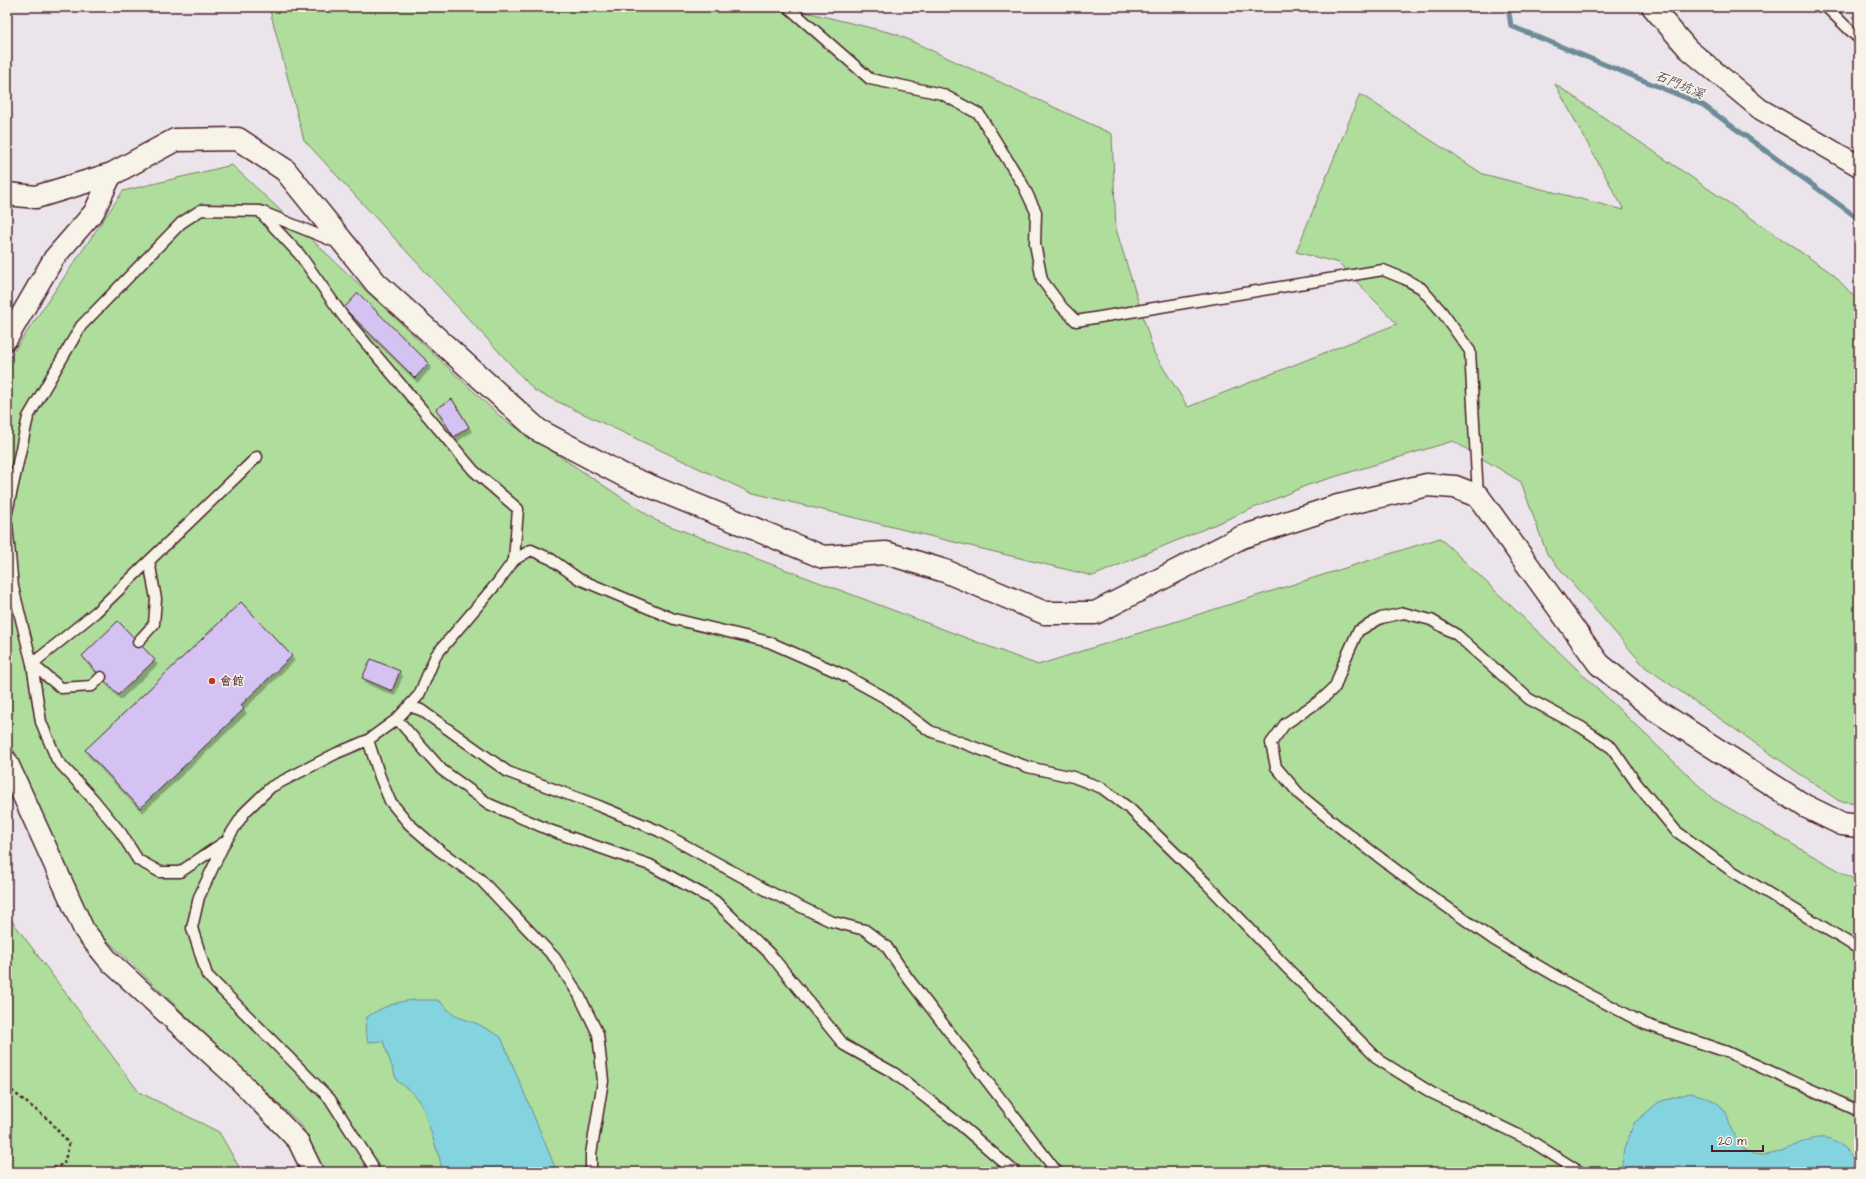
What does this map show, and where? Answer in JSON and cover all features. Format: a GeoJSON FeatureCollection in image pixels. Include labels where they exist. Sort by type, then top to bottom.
{"type":"FeatureCollection","features":[{"type":"Feature","properties":{"kind":"street"},"geometry":{"type":"LineString","coordinates":[[1652,7],[1688,49],[1760,109],[1859,166]]}},
{"type":"Feature","properties":{"kind":"street"},"geometry":{"type":"LineString","coordinates":[[7,194],[36,197],[112,174],[175,140],[238,139],[285,170],[376,283],[538,430],[623,475],[823,557],[886,553],[945,571],[1045,613],[1095,613],[1242,537],[1338,506],[1427,485],[1456,487],[1478,496],[1599,664],[1654,709],[1805,806],[1842,824],[1859,826]]}},
{"type":"Feature","properties":{"kind":"street"},"geometry":{"type":"LineString","coordinates":[[7,340],[54,258],[94,212],[112,174]]}},
{"type":"Feature","properties":{"kind":"street"},"geometry":{"type":"LineString","coordinates":[[7,761],[84,930],[109,961],[237,1078],[298,1141],[313,1172]]}},
{"type":"Feature","properties":{"kind":"lane"},"geometry":{"type":"LineString","coordinates":[[788,7],[870,79],[942,94],[979,114],[1024,185],[1036,212],[1034,244],[1042,280],[1062,307],[1076,321],[1383,270],[1405,279],[1421,288],[1442,312],[1470,351],[1478,496]]}},
{"type":"Feature","properties":{"kind":"lane"},"geometry":{"type":"LineString","coordinates":[[1826,7],[1859,39]]}},
{"type":"Feature","properties":{"kind":"lane"},"geometry":{"type":"LineString","coordinates":[[7,512],[28,417],[81,326],[181,223],[201,210],[260,211],[347,246]]}},
{"type":"Feature","properties":{"kind":"lane"},"geometry":{"type":"LineString","coordinates":[[260,211],[300,255],[343,316],[474,471],[518,509],[514,560]]}},
{"type":"Feature","properties":{"kind":"lane"},"geometry":{"type":"LineString","coordinates":[[32,664],[96,612],[257,457]]}},
{"type":"Feature","properties":{"kind":"lane"},"geometry":{"type":"LineString","coordinates":[[7,524],[13,587],[32,664],[41,722],[57,760],[94,800],[121,834],[138,860],[160,872],[180,872],[226,840]]}},
{"type":"Feature","properties":{"kind":"lane"},"geometry":{"type":"LineString","coordinates":[[374,1172],[371,1163],[330,1099],[207,974],[192,928],[199,897],[226,840],[246,812],[271,787],[338,753],[368,740],[397,719],[419,695],[436,655],[498,582],[514,560],[531,550],[551,559],[578,579],[674,619],[769,642],[844,675],[884,697],[930,731],[1028,767],[1073,777],[1102,788],[1130,809],[1197,874],[1288,969],[1379,1060],[1432,1093],[1531,1141],[1580,1172]]}},
{"type":"Feature","properties":{"kind":"lane"},"geometry":{"type":"LineString","coordinates":[[138,642],[154,624],[156,599],[149,561]]}},
{"type":"Feature","properties":{"kind":"lane"},"geometry":{"type":"LineString","coordinates":[[1859,949],[1729,869],[1676,831],[1637,784],[1612,748],[1581,727],[1529,699],[1457,635],[1431,620],[1404,613],[1382,618],[1358,631],[1335,687],[1321,700],[1285,724],[1271,743],[1276,768],[1300,795],[1338,826],[1424,891],[1494,940],[1570,985],[1645,1024],[1727,1052],[1859,1112]]}},
{"type":"Feature","properties":{"kind":"lane"},"geometry":{"type":"LineString","coordinates":[[32,664],[61,688],[92,686],[101,677]]}},
{"type":"Feature","properties":{"kind":"lane"},"geometry":{"type":"LineString","coordinates":[[409,706],[421,710],[508,772],[599,806],[659,831],[768,891],[830,921],[865,930],[886,946],[911,983],[1057,1172]]}},
{"type":"Feature","properties":{"kind":"lane"},"geometry":{"type":"LineString","coordinates":[[397,719],[442,770],[489,804],[552,831],[650,865],[715,901],[770,954],[844,1045],[894,1073],[958,1122],[1015,1172]]}},
{"type":"Feature","properties":{"kind":"lane"},"geometry":{"type":"LineString","coordinates":[[368,740],[380,777],[390,801],[409,824],[440,851],[480,879],[556,958],[579,995],[598,1034],[603,1081],[591,1154],[591,1172]]}},
{"type":"Feature","properties":{"kind":"path"},"geometry":{"type":"LineString","coordinates":[[7,1087],[50,1121],[69,1144],[64,1164],[40,1172]]}},
{"type":"Feature","properties":{"kind":"green space"},"geometry":{"type":"Polygon","coordinates":[[[269,7],[785,7],[896,34],[1112,134],[1116,229],[1154,353],[1188,407],[1397,324],[1339,263],[1296,252],[1360,94],[1483,174],[1624,210],[1555,84],[1833,274],[1859,302],[1859,803],[1839,801],[1645,667],[1547,554],[1521,482],[1453,441],[1308,485],[1093,576],[749,492],[535,391],[304,140],[269,7]]]}},
{"type":"Feature","properties":{"kind":"green space"},"geometry":{"type":"Polygon","coordinates":[[[232,165],[502,418],[657,521],[1038,665],[1440,538],[1713,799],[1859,882],[1859,1172],[322,1172],[302,1126],[92,926],[7,735],[7,361],[123,191],[232,165]]]}},
{"type":"Feature","properties":{"kind":"green space"},"geometry":{"type":"Polygon","coordinates":[[[7,914],[139,1092],[219,1132],[242,1172],[7,1172],[7,914]]]}},
{"type":"Feature","properties":{"kind":"water"},"geometry":{"type":"Polygon","coordinates":[[[414,1000],[438,1000],[455,1016],[478,1024],[501,1037],[557,1172],[442,1172],[440,1160],[423,1107],[412,1092],[397,1081],[383,1041],[368,1042],[365,1029],[367,1017],[373,1013],[401,1002],[414,1000]]]}},
{"type":"Feature","properties":{"kind":"water"},"geometry":{"type":"Polygon","coordinates":[[[1690,1093],[1700,1095],[1714,1101],[1722,1107],[1726,1113],[1730,1127],[1737,1141],[1749,1152],[1766,1155],[1812,1139],[1823,1138],[1834,1141],[1845,1149],[1854,1159],[1859,1172],[1621,1172],[1624,1149],[1634,1123],[1659,1102],[1690,1093]]]}},
{"type":"Feature","properties":{"kind":"building"},"geometry":{"type":"Polygon","coordinates":[[[358,293],[429,363],[415,378],[344,308],[358,293]]]}},
{"type":"Feature","properties":{"kind":"building"},"geometry":{"type":"Polygon","coordinates":[[[452,399],[469,427],[454,437],[436,409],[452,399]]]}},
{"type":"Feature","properties":{"kind":"building","name":"會館"},"geometry":{"type":"Polygon","coordinates":[[[241,602],[292,656],[241,705],[244,709],[140,808],[85,750],[241,602]]]}},
{"type":"Feature","properties":{"kind":"building"},"geometry":{"type":"Polygon","coordinates":[[[118,621],[155,660],[118,695],[82,656],[118,621]]]}},
{"type":"Feature","properties":{"kind":"building"},"geometry":{"type":"Polygon","coordinates":[[[371,659],[400,671],[392,691],[362,678],[371,659]]]}},
{"type":"Feature","properties":{"kind":"waterway","name":"石門坑溪"},"geometry":{"type":"LineString","coordinates":[[1508,7],[1511,26],[1703,105],[1859,219]]}},
{"type":"Feature","properties":{"kind":"place","name":"會館"},"geometry":{"type":"Point","coordinates":[212,681]}}]}
